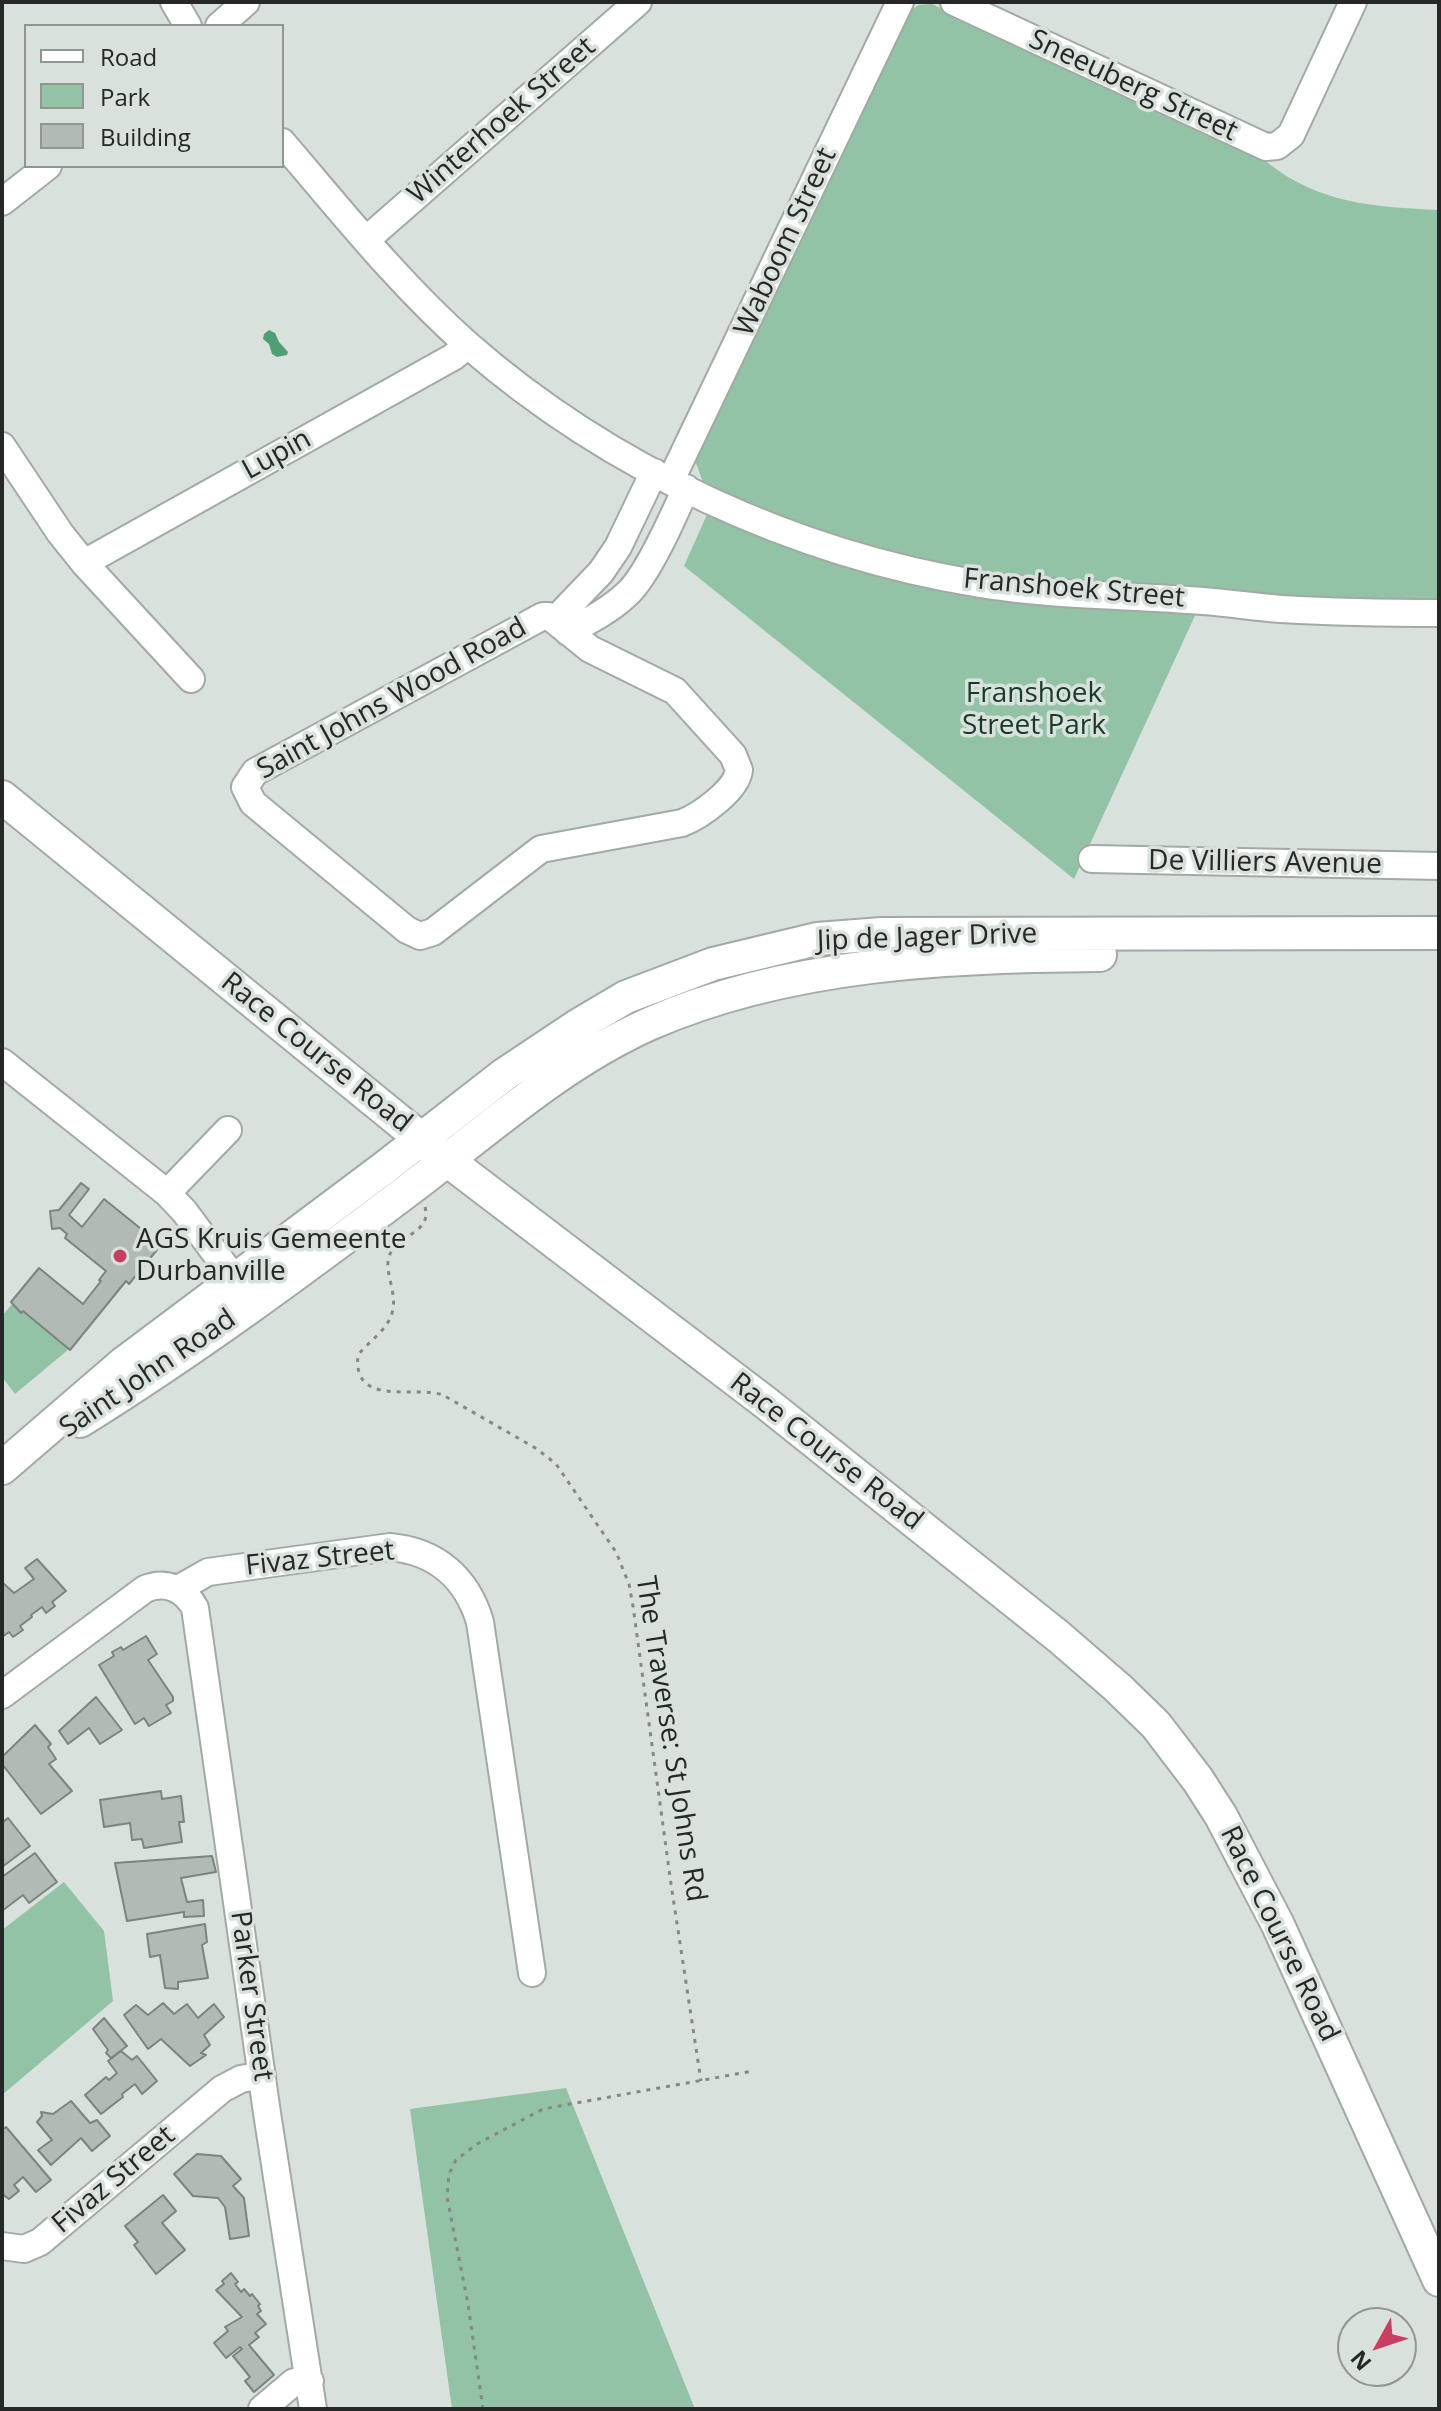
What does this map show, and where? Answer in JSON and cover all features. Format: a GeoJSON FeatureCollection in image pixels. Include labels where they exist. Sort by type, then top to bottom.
{"type":"FeatureCollection","features":[{"type":"Feature","properties":{"kind":"main road","name":"Race Course Road"},"geometry":{"type":"LineString","coordinates":[[2,797],[447,1160],[766,1403],[1059,1637],[1156,1725],[1198,1780],[1252,1872],[1439,2280]]}},
{"type":"Feature","properties":{"kind":"main road","name":"Jip de Jager Drive"},"geometry":{"type":"LineString","coordinates":[[422,1140],[469,1101],[545,1046],[626,997],[713,964],[817,939],[882,934],[1439,933]]}},
{"type":"Feature","properties":{"kind":"main road","name":"Jip de Jager Drive"},"geometry":{"type":"LineString","coordinates":[[447,1160],[534,1093],[608,1045],[650,1024],[711,1002],[789,981],[895,964],[1025,956],[1439,952]]}},
{"type":"Feature","properties":{"kind":"main road","name":"Saint John Road"},"geometry":{"type":"LineString","coordinates":[[2,1469],[124,1363],[422,1140]]}},
{"type":"Feature","properties":{"kind":"main road","name":"Saint John Road"},"geometry":{"type":"LineString","coordinates":[[2,1469],[126,1392],[277,1286],[447,1160]]}},
{"type":"Feature","properties":{"kind":"street"},"geometry":{"type":"LineString","coordinates":[[174,2],[187,24]]}},
{"type":"Feature","properties":{"kind":"street"},"geometry":{"type":"LineString","coordinates":[[221,24],[246,2]]}},
{"type":"Feature","properties":{"kind":"street","name":"Winterhoek Street"},"geometry":{"type":"LineString","coordinates":[[366,240],[638,2]]}},
{"type":"Feature","properties":{"kind":"street","name":"Waboom Street"},"geometry":{"type":"LineString","coordinates":[[670,480],[900,2]]}},
{"type":"Feature","properties":{"kind":"street","name":"Sneeuberg Street"},"geometry":{"type":"LineString","coordinates":[[954,2],[1261,146],[1270,147],[1283,143],[1291,135],[1353,2]]}},
{"type":"Feature","properties":{"kind":"street","name":"Franshoek Street"},"geometry":{"type":"LineString","coordinates":[[284,144],[366,240],[468,345],[568,421],[670,480],[770,526],[885,564],[979,584],[1084,596],[1201,601],[1278,609],[1439,613]]}},
{"type":"Feature","properties":{"kind":"street"},"geometry":{"type":"LineString","coordinates":[[2,202],[45,168]]}},
{"type":"Feature","properties":{"kind":"street","name":"Lupin"},"geometry":{"type":"LineString","coordinates":[[84,563],[440,364],[468,345]]}},
{"type":"Feature","properties":{"kind":"street"},"geometry":{"type":"LineString","coordinates":[[2,446],[60,533],[84,563],[191,679]]}},
{"type":"Feature","properties":{"kind":"street"},"geometry":{"type":"LineString","coordinates":[[562,626],[596,618],[637,583],[664,534],[670,480]]}},
{"type":"Feature","properties":{"kind":"street"},"geometry":{"type":"LineString","coordinates":[[562,626],[670,480]]}},
{"type":"Feature","properties":{"kind":"street","name":"Saint Johns Wood Road"},"geometry":{"type":"LineString","coordinates":[[549,616],[562,626],[590,649],[675,691],[733,755],[738,765],[738,779],[700,815],[682,823],[541,849],[433,932],[420,936],[412,934],[247,795],[245,787],[255,772],[537,618],[549,616]]}},
{"type":"Feature","properties":{"kind":"street","name":"De Villiers Avenue"},"geometry":{"type":"LineString","coordinates":[[1092,859],[1439,866]]}},
{"type":"Feature","properties":{"kind":"street"},"geometry":{"type":"LineString","coordinates":[[2,1062],[167,1193],[236,1281]]}},
{"type":"Feature","properties":{"kind":"street"},"geometry":{"type":"LineString","coordinates":[[167,1193],[228,1130]]}},
{"type":"Feature","properties":{"kind":"street","name":"Fivaz Street"},"geometry":{"type":"LineString","coordinates":[[2,1695],[139,1592],[158,1585],[178,1589],[208,1572],[390,1547],[417,1551],[452,1572],[470,1595],[480,1622],[532,1973]]}},
{"type":"Feature","properties":{"kind":"street","name":"Parker Street"},"geometry":{"type":"LineString","coordinates":[[178,1589],[191,1600],[197,1616],[313,2409]]}},
{"type":"Feature","properties":{"kind":"street","name":"Fivaz Street"},"geometry":{"type":"LineString","coordinates":[[2,2246],[24,2249],[40,2242],[222,2089],[241,2079],[262,2075]]}},
{"type":"Feature","properties":{"kind":"street"},"geometry":{"type":"LineString","coordinates":[[262,2409],[294,2382],[310,2381]]}},
{"type":"Feature","properties":{"kind":"path","name":"The Traverse: St Johns Rd"},"geometry":{"type":"LineString","coordinates":[[422,1204],[427,1216],[424,1225],[393,1248],[388,1258],[394,1288],[393,1309],[385,1326],[358,1355],[359,1370],[368,1385],[380,1391],[443,1395],[547,1456],[563,1473],[620,1559],[633,1606],[701,2081]]}},
{"type":"Feature","properties":{"kind":"path"},"geometry":{"type":"LineString","coordinates":[[483,2409],[468,2304],[449,2213],[447,2186],[453,2165],[468,2150],[538,2111],[753,2071]]}},
{"type":"Feature","properties":{"kind":"green space"},"geometry":{"type":"Polygon","coordinates":[[[932,4],[1268,163],[1308,187],[1370,205],[1439,210],[1439,603],[1301,601],[1237,591],[1046,583],[903,558],[802,527],[704,485],[694,458],[908,12],[919,5],[932,4]]]}},
{"type":"Feature","properties":{"kind":"green space","name":"Franshoek Street Park"},"geometry":{"type":"Polygon","coordinates":[[[709,510],[816,552],[1198,609],[1074,879],[684,566],[709,510]]]}},
{"type":"Feature","properties":{"kind":"green space"},"geometry":{"type":"Polygon","coordinates":[[[13,1303],[21,1313],[23,1311],[69,1349],[15,1394],[2,1377],[2,1316],[13,1303]]]}},
{"type":"Feature","properties":{"kind":"green space"},"geometry":{"type":"Polygon","coordinates":[[[64,1882],[104,1931],[113,2001],[2,2095],[2,1930],[64,1882]]]}},
{"type":"Feature","properties":{"kind":"green space"},"geometry":{"type":"Polygon","coordinates":[[[566,2088],[695,2409],[452,2409],[410,2109],[566,2088]]]}},
{"type":"Feature","properties":{"kind":"shaded area"},"geometry":{"type":"Polygon","coordinates":[[[269,330],[275,333],[287,355],[277,357],[272,354],[269,344],[263,339],[269,330]]]}},
{"type":"Feature","properties":{"kind":"building","name":"AGS Kruis Gemeente Durbanville"},"geometry":{"type":"Polygon","coordinates":[[[81,1183],[89,1189],[69,1215],[82,1227],[104,1199],[161,1245],[129,1284],[126,1281],[70,1350],[11,1302],[39,1268],[83,1304],[101,1281],[106,1271],[65,1238],[67,1234],[60,1228],[52,1229],[50,1211],[59,1210],[81,1183]]]}},
{"type":"Feature","properties":{"kind":"building"},"geometry":{"type":"Polygon","coordinates":[[[37,1559],[66,1591],[52,1602],[55,1606],[46,1613],[42,1607],[31,1615],[20,1626],[23,1630],[13,1637],[9,1632],[2,1637],[2,1586],[4,1584],[14,1593],[34,1579],[25,1568],[37,1559]]]}},
{"type":"Feature","properties":{"kind":"building"},"geometry":{"type":"Polygon","coordinates":[[[146,1636],[157,1654],[148,1660],[173,1697],[173,1701],[166,1705],[171,1713],[149,1726],[144,1718],[135,1724],[99,1665],[114,1656],[112,1652],[121,1647],[123,1650],[146,1636]]]}},
{"type":"Feature","properties":{"kind":"building"},"geometry":{"type":"Polygon","coordinates":[[[96,1697],[122,1730],[100,1744],[89,1728],[68,1744],[59,1731],[96,1697]]]}},
{"type":"Feature","properties":{"kind":"building"},"geometry":{"type":"Polygon","coordinates":[[[35,1725],[51,1744],[48,1747],[56,1759],[49,1764],[72,1791],[41,1814],[2,1764],[2,1757],[35,1725]]]}},
{"type":"Feature","properties":{"kind":"building"},"geometry":{"type":"Polygon","coordinates":[[[161,1791],[162,1799],[181,1796],[184,1822],[179,1822],[182,1842],[144,1848],[142,1839],[132,1840],[130,1823],[104,1827],[100,1800],[161,1791]]]}},
{"type":"Feature","properties":{"kind":"building"},"geometry":{"type":"Polygon","coordinates":[[[8,1818],[30,1846],[2,1867],[2,1823],[8,1818]]]}},
{"type":"Feature","properties":{"kind":"building"},"geometry":{"type":"Polygon","coordinates":[[[35,1853],[57,1882],[29,1903],[23,1895],[2,1911],[2,1877],[35,1853]]]}},
{"type":"Feature","properties":{"kind":"building"},"geometry":{"type":"Polygon","coordinates":[[[212,1856],[216,1872],[181,1878],[187,1902],[203,1900],[204,1916],[184,1917],[184,1912],[127,1921],[115,1863],[212,1856]]]}},
{"type":"Feature","properties":{"kind":"building"},"geometry":{"type":"Polygon","coordinates":[[[205,1924],[207,1942],[202,1945],[208,1978],[178,1982],[178,1989],[165,1988],[160,1955],[150,1957],[147,1934],[205,1924]]]}},
{"type":"Feature","properties":{"kind":"building"},"geometry":{"type":"Polygon","coordinates":[[[163,2003],[174,2014],[187,2004],[198,2018],[214,2004],[224,2017],[204,2035],[210,2045],[201,2053],[206,2055],[190,2066],[161,2039],[148,2049],[124,2015],[136,2005],[148,2015],[163,2003]]]}},
{"type":"Feature","properties":{"kind":"building"},"geometry":{"type":"Polygon","coordinates":[[[104,2018],[127,2046],[111,2058],[93,2029],[104,2018]]]}},
{"type":"Feature","properties":{"kind":"building"},"geometry":{"type":"Polygon","coordinates":[[[121,2051],[132,2060],[137,2056],[157,2081],[142,2094],[135,2084],[101,2114],[85,2095],[106,2077],[109,2080],[117,2073],[108,2061],[121,2051]]]}},
{"type":"Feature","properties":{"kind":"building"},"geometry":{"type":"Polygon","coordinates":[[[71,2101],[90,2123],[97,2120],[110,2136],[92,2151],[81,2138],[51,2165],[38,2150],[52,2140],[37,2122],[42,2116],[41,2112],[53,2114],[71,2101]]]}},
{"type":"Feature","properties":{"kind":"building"},"geometry":{"type":"Polygon","coordinates":[[[6,2127],[51,2180],[36,2192],[23,2177],[14,2185],[19,2191],[9,2199],[2,2194],[2,2130],[6,2127]]]}},
{"type":"Feature","properties":{"kind":"building"},"geometry":{"type":"Polygon","coordinates":[[[197,2154],[221,2156],[241,2179],[233,2186],[244,2198],[249,2236],[230,2239],[225,2207],[218,2198],[193,2196],[174,2174],[197,2154]]]}},
{"type":"Feature","properties":{"kind":"building"},"geometry":{"type":"Polygon","coordinates":[[[163,2195],[176,2211],[162,2223],[185,2250],[156,2274],[134,2245],[138,2242],[125,2226],[163,2195]]]}},
{"type":"Feature","properties":{"kind":"building"},"geometry":{"type":"Polygon","coordinates":[[[231,2273],[241,2292],[244,2289],[250,2296],[252,2294],[260,2304],[261,2311],[257,2314],[266,2324],[255,2333],[259,2337],[249,2345],[274,2375],[254,2392],[245,2381],[250,2377],[233,2356],[242,2349],[240,2347],[226,2358],[214,2343],[228,2331],[225,2327],[242,2317],[216,2290],[231,2273]]]}},
{"type":"Feature","properties":{"kind":"place","name":"AGS Kruis Gemeente Durbanville"},"geometry":{"type":"Point","coordinates":[120,1256]}}]}
